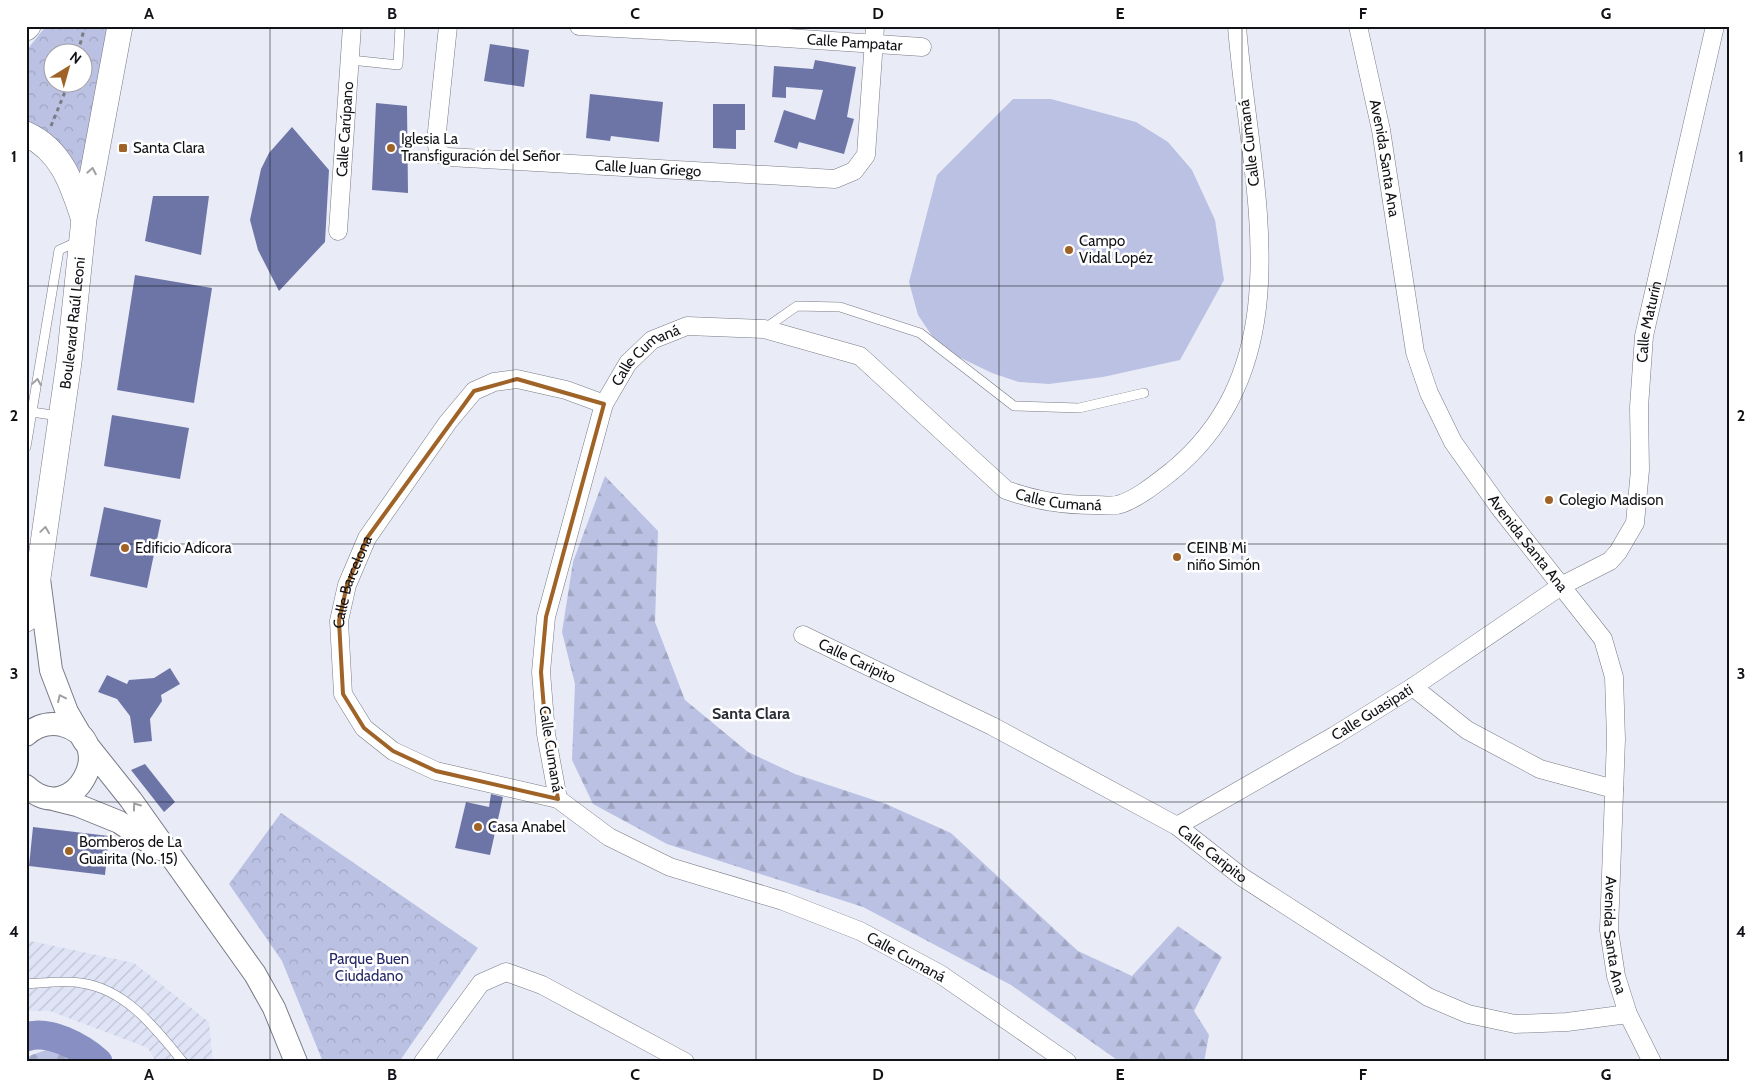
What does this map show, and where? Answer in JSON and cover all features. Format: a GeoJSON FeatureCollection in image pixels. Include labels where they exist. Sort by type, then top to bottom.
{"type":"FeatureCollection","features":[{"type":"Feature","properties":{"kind":"main road","name":"Boulevard Raúl Leoni"},"geometry":{"type":"LineString","coordinates":[[26,619],[62,416],[83,230],[120,26]]}},
{"type":"Feature","properties":{"kind":"main road"},"geometry":{"type":"LineString","coordinates":[[26,134],[51,150],[64,167],[74,189],[83,230]]}},
{"type":"Feature","properties":{"kind":"street","name":"Calle Carúpano"},"geometry":{"type":"LineString","coordinates":[[338,230],[352,26]]}},
{"type":"Feature","properties":{"kind":"street","name":"Calle Juan Griego"},"geometry":{"type":"LineString","coordinates":[[448,26],[436,141],[439,154],[449,158],[835,180],[854,171],[866,155],[873,45]]}},
{"type":"Feature","properties":{"kind":"street","name":"Calle Pampatar"},"geometry":{"type":"LineString","coordinates":[[578,26],[726,30],[873,45],[922,47]]}},
{"type":"Feature","properties":{"kind":"street"},"geometry":{"type":"LineString","coordinates":[[873,45],[875,26]]}},
{"type":"Feature","properties":{"kind":"street","name":"Calle Cumaná"},"geometry":{"type":"LineString","coordinates":[[1067,1062],[940,974],[860,932],[783,902],[670,867],[609,837],[558,799],[546,734],[541,672],[546,617],[604,404],[628,363],[652,340],[687,326],[764,329],[860,356],[1006,490],[1036,500],[1063,505],[1118,505],[1154,485],[1191,455],[1229,404],[1251,346],[1260,292],[1261,234],[1244,107],[1237,26]]}},
{"type":"Feature","properties":{"kind":"street","name":"Avenida Santa Ana"},"geometry":{"type":"LineString","coordinates":[[1358,26],[1381,130],[1415,352],[1429,394],[1453,442],[1499,507],[1603,639],[1614,677],[1614,789],[1610,930],[1616,976],[1628,1014],[1652,1062]]}},
{"type":"Feature","properties":{"kind":"street","name":"Calle Maturín"},"geometry":{"type":"LineString","coordinates":[[1561,586],[1610,561],[1618,552],[1635,523],[1640,470],[1639,408],[1644,336],[1715,26]]}},
{"type":"Feature","properties":{"kind":"street","name":"Calle Barcelona"},"geometry":{"type":"LineString","coordinates":[[558,799],[436,771],[393,751],[364,728],[343,694],[339,621],[347,585],[367,538],[448,422],[474,391],[494,382],[517,379],[566,390],[604,404]]}},
{"type":"Feature","properties":{"kind":"street"},"geometry":{"type":"LineString","coordinates":[[35,576],[51,670],[58,691],[84,741],[90,757],[88,774],[78,788],[63,796],[36,796]]}},
{"type":"Feature","properties":{"kind":"street","name":"Calle Guasipati"},"geometry":{"type":"LineString","coordinates":[[1177,826],[1334,736],[1413,688],[1561,586]]}},
{"type":"Feature","properties":{"kind":"street","name":"Calle Caripito"},"geometry":{"type":"LineString","coordinates":[[803,635],[992,726],[1177,826],[1242,877],[1428,997],[1468,1014],[1515,1024],[1567,1022],[1628,1014]]}},
{"type":"Feature","properties":{"kind":"street"},"geometry":{"type":"LineString","coordinates":[[1413,688],[1467,730],[1540,769],[1614,789]]}},
{"type":"Feature","properties":{"kind":"street"},"geometry":{"type":"LineString","coordinates":[[26,735],[39,726],[56,724],[72,729],[84,741],[131,800],[255,974],[274,1008],[296,1062]]}},
{"type":"Feature","properties":{"kind":"street"},"geometry":{"type":"LineString","coordinates":[[26,786],[36,796],[77,805],[119,822],[174,860]]}},
{"type":"Feature","properties":{"kind":"street"},"geometry":{"type":"LineString","coordinates":[[423,1062],[481,984],[506,972],[542,985],[684,1062]]}},
{"type":"Feature","properties":{"kind":"lane"},"geometry":{"type":"LineString","coordinates":[[351,60],[398,65],[400,26]]}},
{"type":"Feature","properties":{"kind":"lane"},"geometry":{"type":"LineString","coordinates":[[26,447],[58,250],[83,230]]}},
{"type":"Feature","properties":{"kind":"lane"},"geometry":{"type":"LineString","coordinates":[[764,329],[797,306],[840,307],[920,333],[1014,406],[1079,408],[1144,393]]}},
{"type":"Feature","properties":{"kind":"lane"},"geometry":{"type":"LineString","coordinates":[[32,412],[62,416]]}},
{"type":"Feature","properties":{"kind":"lane"},"geometry":{"type":"LineString","coordinates":[[26,984],[81,983],[115,995],[151,1023],[183,1062]]}},
{"type":"Feature","properties":{"kind":"path"},"geometry":{"type":"LineString","coordinates":[[81,42],[85,26]]}},
{"type":"Feature","properties":{"kind":"path"},"geometry":{"type":"LineString","coordinates":[[50,127],[66,92]]}},
{"type":"Feature","properties":{"kind":"highlighted area"},"geometry":{"type":"Polygon","coordinates":[[[517,379],[604,404],[546,617],[541,672],[546,734],[558,799],[436,771],[393,751],[364,728],[343,694],[339,621],[347,585],[367,538],[474,391],[517,379]]]}},
{"type":"Feature","properties":{"kind":"shaded area"},"geometry":{"type":"Polygon","coordinates":[[[26,940],[134,963],[209,1022],[213,1062],[156,1062],[148,1048],[50,1011],[26,1011],[26,940]]]}},
{"type":"Feature","properties":{"kind":"green space"},"geometry":{"type":"Polygon","coordinates":[[[46,26],[108,26],[81,176],[26,126],[26,51],[46,26]]]}},
{"type":"Feature","properties":{"kind":"green space","name":"Campo Vidal Lopéz"},"geometry":{"type":"Polygon","coordinates":[[[1013,99],[1051,99],[1136,122],[1168,142],[1192,170],[1215,220],[1224,280],[1180,360],[1103,377],[1049,384],[1019,382],[992,373],[940,348],[918,315],[909,282],[937,175],[1013,99]]]}},
{"type":"Feature","properties":{"kind":"green space"},"geometry":{"type":"Polygon","coordinates":[[[605,476],[658,531],[655,622],[685,700],[748,752],[795,774],[886,804],[951,833],[1078,951],[1132,976],[1178,926],[1222,957],[1194,1011],[1209,1035],[1204,1062],[1120,1062],[1011,985],[863,907],[667,844],[593,804],[572,760],[575,684],[562,632],[573,562],[605,476]]]}},
{"type":"Feature","properties":{"kind":"green space","name":"Parque Buen Ciudadano"},"geometry":{"type":"Polygon","coordinates":[[[281,813],[478,948],[399,1062],[323,1062],[282,961],[229,884],[281,813]]]}},
{"type":"Feature","properties":{"kind":"green space"},"geometry":{"type":"Polygon","coordinates":[[[63,1044],[102,1062],[26,1062],[26,1057],[63,1044]]]}},
{"type":"Feature","properties":{"kind":"building"},"geometry":{"type":"Polygon","coordinates":[[[490,44],[529,50],[524,87],[484,81],[490,44]]]}},
{"type":"Feature","properties":{"kind":"building"},"geometry":{"type":"Polygon","coordinates":[[[815,60],[856,67],[847,117],[854,119],[844,154],[799,142],[797,149],[774,142],[784,110],[815,120],[823,90],[786,87],[786,98],[772,97],[774,66],[813,69],[815,60]]]}},
{"type":"Feature","properties":{"kind":"building"},"geometry":{"type":"Polygon","coordinates":[[[590,94],[663,102],[659,142],[611,136],[610,141],[586,138],[590,94]]]}},
{"type":"Feature","properties":{"kind":"building","name":"Iglesia La Transfiguración del Señor"},"geometry":{"type":"Polygon","coordinates":[[[376,103],[407,106],[408,193],[372,190],[376,103]]]}},
{"type":"Feature","properties":{"kind":"building"},"geometry":{"type":"Polygon","coordinates":[[[713,104],[745,104],[745,130],[736,130],[736,149],[713,148],[713,104]]]}},
{"type":"Feature","properties":{"kind":"building"},"geometry":{"type":"Polygon","coordinates":[[[292,127],[329,170],[325,242],[279,291],[258,250],[250,220],[261,169],[269,153],[292,127]]]}},
{"type":"Feature","properties":{"kind":"building"},"geometry":{"type":"Polygon","coordinates":[[[153,196],[209,196],[201,255],[145,241],[153,196]]]}},
{"type":"Feature","properties":{"kind":"building"},"geometry":{"type":"Polygon","coordinates":[[[135,275],[212,288],[194,403],[117,390],[135,275]]]}},
{"type":"Feature","properties":{"kind":"building"},"geometry":{"type":"Polygon","coordinates":[[[112,415],[189,428],[180,479],[104,466],[112,415]]]}},
{"type":"Feature","properties":{"kind":"building","name":"Edificio Adícora"},"geometry":{"type":"Polygon","coordinates":[[[104,507],[161,520],[147,588],[90,576],[104,507]]]}},
{"type":"Feature","properties":{"kind":"building"},"geometry":{"type":"Polygon","coordinates":[[[170,668],[180,684],[161,695],[162,701],[150,719],[152,741],[134,743],[130,716],[117,699],[98,692],[107,675],[127,684],[129,680],[154,678],[170,668]]]}},
{"type":"Feature","properties":{"kind":"building"},"geometry":{"type":"Polygon","coordinates":[[[145,764],[175,802],[164,812],[131,770],[145,764]]]}},
{"type":"Feature","properties":{"kind":"building","name":"Casa Anabel"},"geometry":{"type":"Polygon","coordinates":[[[491,794],[503,797],[490,855],[455,848],[466,802],[489,807],[491,794]]]}},
{"type":"Feature","properties":{"kind":"building","name":"Bomberos de La Guairita (No. 15)"},"geometry":{"type":"Polygon","coordinates":[[[33,827],[109,836],[105,875],[29,866],[33,827]]]}},
{"type":"Feature","properties":{"kind":"waterway"},"geometry":{"type":"LineString","coordinates":[[26,1037],[35,1035],[54,1037],[74,1045],[98,1062]]}},
{"type":"Feature","properties":{"kind":"place","name":"Santa Clara"},"geometry":{"type":"Point","coordinates":[123,148]}},
{"type":"Feature","properties":{"kind":"place","name":"Iglesia La Transfiguración del Señor"},"geometry":{"type":"Point","coordinates":[391,148]}},
{"type":"Feature","properties":{"kind":"place","name":"Campo Vidal Lopéz"},"geometry":{"type":"Point","coordinates":[1069,250]}},
{"type":"Feature","properties":{"kind":"place","name":"Colegio Madison"},"geometry":{"type":"Point","coordinates":[1549,500]}},
{"type":"Feature","properties":{"kind":"place","name":"Edificio Adícora"},"geometry":{"type":"Point","coordinates":[125,548]}},
{"type":"Feature","properties":{"kind":"place","name":"CEINB Mi niño Simón"},"geometry":{"type":"Point","coordinates":[1177,557]}},
{"type":"Feature","properties":{"kind":"place","name":"Casa Anabel"},"geometry":{"type":"Point","coordinates":[478,827]}},
{"type":"Feature","properties":{"kind":"place","name":"Bomberos de La Guairita (No. 15)"},"geometry":{"type":"Point","coordinates":[69,851]}},
{"type":"Feature","properties":{"kind":"district","name":"Santa Clara"},"geometry":{"type":"Point","coordinates":[751,713]}}]}
